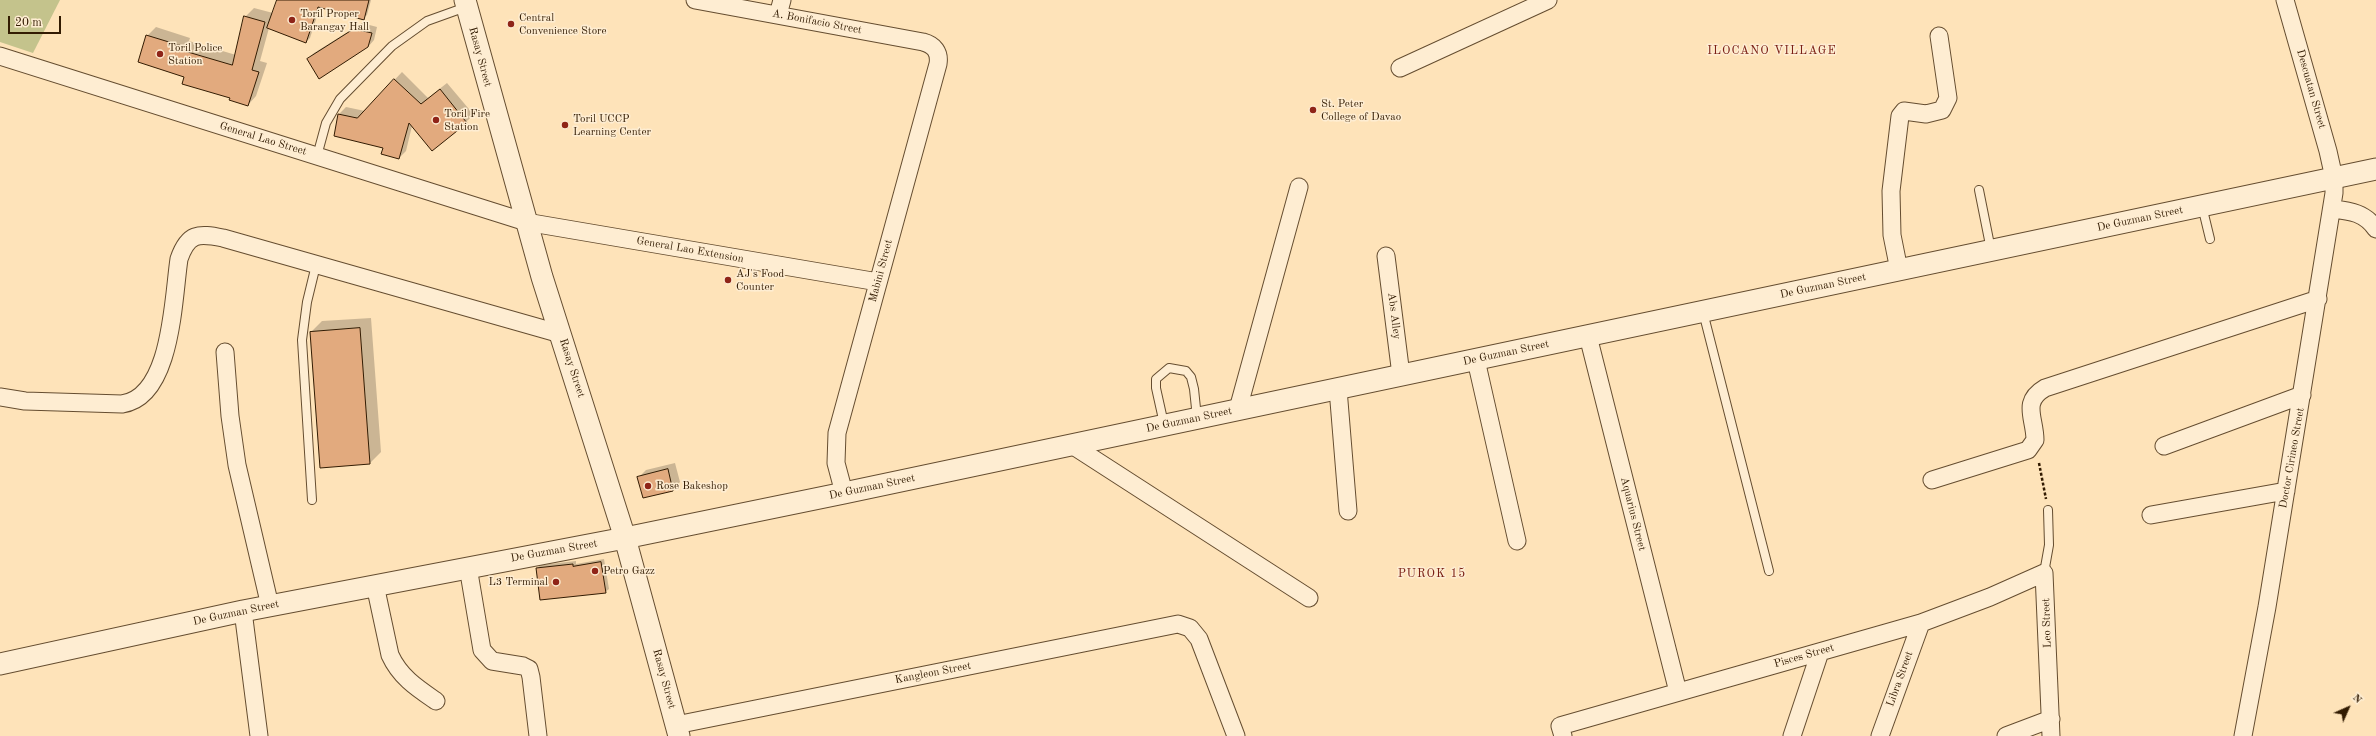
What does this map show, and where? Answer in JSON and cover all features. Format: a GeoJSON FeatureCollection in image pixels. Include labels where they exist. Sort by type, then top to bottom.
{"type":"FeatureCollection","features":[{"type":"Feature","properties":{"kind":"street","name":"A. Bonifacio Street"},"geometry":{"type":"LineString","coordinates":[[695,0],[780,7],[923,42],[936,50]]}},
{"type":"Feature","properties":{"kind":"street"},"geometry":{"type":"LineString","coordinates":[[1400,68],[1548,0]]}},
{"type":"Feature","properties":{"kind":"street","name":"Descuatan Street"},"geometry":{"type":"LineString","coordinates":[[2285,0],[2321,124],[2334,178]]}},
{"type":"Feature","properties":{"kind":"street","name":"Rasay Street"},"geometry":{"type":"LineString","coordinates":[[466,3],[526,222],[625,538],[677,730]]}},
{"type":"Feature","properties":{"kind":"street"},"geometry":{"type":"LineString","coordinates":[[1899,270],[1892,235],[1891,191],[1900,116],[1904,111],[1926,114],[1942,110],[1948,98],[1939,36]]}},
{"type":"Feature","properties":{"kind":"street","name":"Mabini Street"},"geometry":{"type":"LineString","coordinates":[[844,493],[836,463],[837,433],[938,64],[936,50]]}},
{"type":"Feature","properties":{"kind":"street","name":"General Lao Street"},"geometry":{"type":"LineString","coordinates":[[0,56],[526,222]]}},
{"type":"Feature","properties":{"kind":"street","name":"De Guzman Street"},"geometry":{"type":"LineString","coordinates":[[0,664],[244,611],[625,538],[844,493],[2376,169]]}},
{"type":"Feature","properties":{"kind":"street","name":"Doctor Cirineo Street"},"geometry":{"type":"LineString","coordinates":[[2242,736],[2286,491],[2318,300],[2333,208],[2334,178]]}},
{"type":"Feature","properties":{"kind":"street"},"geometry":{"type":"LineString","coordinates":[[1238,409],[1299,187]]}},
{"type":"Feature","properties":{"kind":"street"},"geometry":{"type":"LineString","coordinates":[[2333,208],[2356,212],[2366,218],[2376,229]]}},
{"type":"Feature","properties":{"kind":"street","name":"General Lao Extension"},"geometry":{"type":"LineString","coordinates":[[526,222],[878,282]]}},
{"type":"Feature","properties":{"kind":"street"},"geometry":{"type":"LineString","coordinates":[[0,397],[25,401],[122,404],[131,403],[140,398],[155,379],[160,368],[166,346],[179,259],[187,242],[195,236],[201,235],[223,238],[561,334]]}},
{"type":"Feature","properties":{"kind":"street","name":"Abs Alley"},"geometry":{"type":"LineString","coordinates":[[1386,256],[1401,375]]}},
{"type":"Feature","properties":{"kind":"street"},"geometry":{"type":"LineString","coordinates":[[1932,480],[2022,453],[2033,445],[2035,434],[2031,403],[2034,397],[2045,388],[2318,300]]}},
{"type":"Feature","properties":{"kind":"street","name":"Aquarius Street"},"geometry":{"type":"LineString","coordinates":[[1588,336],[1678,692]]}},
{"type":"Feature","properties":{"kind":"street"},"geometry":{"type":"LineString","coordinates":[[225,352],[230,416],[237,465],[270,606]]}},
{"type":"Feature","properties":{"kind":"street"},"geometry":{"type":"LineString","coordinates":[[1476,360],[1517,541]]}},
{"type":"Feature","properties":{"kind":"street"},"geometry":{"type":"LineString","coordinates":[[1338,389],[1348,510]]}},
{"type":"Feature","properties":{"kind":"street"},"geometry":{"type":"LineString","coordinates":[[2164,446],[2302,395]]}},
{"type":"Feature","properties":{"kind":"street"},"geometry":{"type":"LineString","coordinates":[[1072,445],[1309,598]]}},
{"type":"Feature","properties":{"kind":"street"},"geometry":{"type":"LineString","coordinates":[[2151,516],[2286,491]]}},
{"type":"Feature","properties":{"kind":"street"},"geometry":{"type":"LineString","coordinates":[[468,567],[482,650],[492,661],[501,664],[523,666],[529,669],[538,736]]}},
{"type":"Feature","properties":{"kind":"street","name":"Pisces Street"},"geometry":{"type":"LineString","coordinates":[[1561,731],[1678,692],[1921,622],[1990,597],[2044,573]]}},
{"type":"Feature","properties":{"kind":"street","name":"Leo Street"},"geometry":{"type":"LineString","coordinates":[[2044,573],[2051,736]]}},
{"type":"Feature","properties":{"kind":"street"},"geometry":{"type":"LineString","coordinates":[[375,585],[390,656],[394,666],[412,684],[436,701]]}},
{"type":"Feature","properties":{"kind":"street"},"geometry":{"type":"LineString","coordinates":[[244,611],[259,736]]}},
{"type":"Feature","properties":{"kind":"street","name":"Libra Street"},"geometry":{"type":"LineString","coordinates":[[1880,736],[1921,622]]}},
{"type":"Feature","properties":{"kind":"street","name":"Kangleon Street"},"geometry":{"type":"LineString","coordinates":[[677,730],[1172,625],[1184,625],[1190,628],[1199,639],[1236,736]]}},
{"type":"Feature","properties":{"kind":"street"},"geometry":{"type":"LineString","coordinates":[[1792,736],[1820,652]]}},
{"type":"Feature","properties":{"kind":"street"},"geometry":{"type":"LineString","coordinates":[[2006,736],[2050,719]]}},
{"type":"Feature","properties":{"kind":"lane"},"geometry":{"type":"LineString","coordinates":[[316,156],[326,123],[340,99],[392,46],[427,21],[466,3]]}},
{"type":"Feature","properties":{"kind":"lane"},"geometry":{"type":"LineString","coordinates":[[1979,190],[1992,251]]}},
{"type":"Feature","properties":{"kind":"lane"},"geometry":{"type":"LineString","coordinates":[[2202,206],[2210,238]]}},
{"type":"Feature","properties":{"kind":"lane"},"geometry":{"type":"LineString","coordinates":[[312,500],[302,352],[304,320],[316,265]]}},
{"type":"Feature","properties":{"kind":"lane"},"geometry":{"type":"LineString","coordinates":[[1703,311],[1769,572]]}},
{"type":"Feature","properties":{"kind":"lane"},"geometry":{"type":"LineString","coordinates":[[1165,425],[1156,388],[1156,379],[1169,368],[1186,371],[1190,377],[1198,418]]}},
{"type":"Feature","properties":{"kind":"lane","name":"Leo Street"},"geometry":{"type":"LineString","coordinates":[[2044,573],[2049,545],[2048,510]]}},
{"type":"Feature","properties":{"kind":"path"},"geometry":{"type":"LineString","coordinates":[[2033,445],[2040,465],[2048,510]]}},
{"type":"Feature","properties":{"kind":"shaded area"},"geometry":{"type":"Polygon","coordinates":[[[0,0],[60,0],[33,53],[0,42],[0,0]]]}},
{"type":"Feature","properties":{"kind":"building"},"geometry":{"type":"Polygon","coordinates":[[[277,0],[369,0],[364,20],[318,7],[306,43],[267,28],[277,0]]]}},
{"type":"Feature","properties":{"kind":"building"},"geometry":{"type":"Polygon","coordinates":[[[244,16],[265,22],[252,70],[259,72],[248,106],[229,100],[230,98],[182,84],[184,77],[138,62],[146,35],[182,46],[181,50],[232,65],[244,16]]]}},
{"type":"Feature","properties":{"kind":"building"},"geometry":{"type":"Polygon","coordinates":[[[354,29],[372,33],[368,47],[319,79],[307,59],[354,29]]]}},
{"type":"Feature","properties":{"kind":"building"},"geometry":{"type":"Polygon","coordinates":[[[394,79],[421,104],[440,89],[467,123],[432,151],[409,123],[399,159],[381,154],[383,148],[334,136],[338,114],[357,118],[394,79]]]}},
{"type":"Feature","properties":{"kind":"building"},"geometry":{"type":"Polygon","coordinates":[[[360,328],[370,464],[320,468],[310,332],[360,328]]]}},
{"type":"Feature","properties":{"kind":"building"},"geometry":{"type":"Polygon","coordinates":[[[668,469],[673,491],[643,498],[637,477],[668,469]]]}},
{"type":"Feature","properties":{"kind":"building"},"geometry":{"type":"Polygon","coordinates":[[[601,562],[606,593],[540,600],[536,568],[573,564],[573,566],[601,562]]]}},
{"type":"Feature","properties":{"kind":"place","name":"Toril Proper Barangay Hall"},"geometry":{"type":"Point","coordinates":[292,20]}},
{"type":"Feature","properties":{"kind":"place","name":"Central Convenience Store"},"geometry":{"type":"Point","coordinates":[511,24]}},
{"type":"Feature","properties":{"kind":"place","name":"Toril Police Station"},"geometry":{"type":"Point","coordinates":[160,54]}},
{"type":"Feature","properties":{"kind":"place","name":"St. Peter College of Davao"},"geometry":{"type":"Point","coordinates":[1313,110]}},
{"type":"Feature","properties":{"kind":"place","name":"Toril Fire Station"},"geometry":{"type":"Point","coordinates":[436,120]}},
{"type":"Feature","properties":{"kind":"place","name":"Toril UCCP Learning Center"},"geometry":{"type":"Point","coordinates":[565,125]}},
{"type":"Feature","properties":{"kind":"place","name":"AJ's Food Counter"},"geometry":{"type":"Point","coordinates":[728,280]}},
{"type":"Feature","properties":{"kind":"place","name":"Rose Bakeshop"},"geometry":{"type":"Point","coordinates":[648,486]}},
{"type":"Feature","properties":{"kind":"place","name":"Petro Gazz"},"geometry":{"type":"Point","coordinates":[595,571]}},
{"type":"Feature","properties":{"kind":"place","name":"L3 Terminal"},"geometry":{"type":"Point","coordinates":[556,582]}},
{"type":"Feature","properties":{"kind":"district","name":"ILOCANO VILLAGE"},"geometry":{"type":"Point","coordinates":[1772,51]}},
{"type":"Feature","properties":{"kind":"district","name":"PUROK 15"},"geometry":{"type":"Point","coordinates":[1432,574]}}]}
